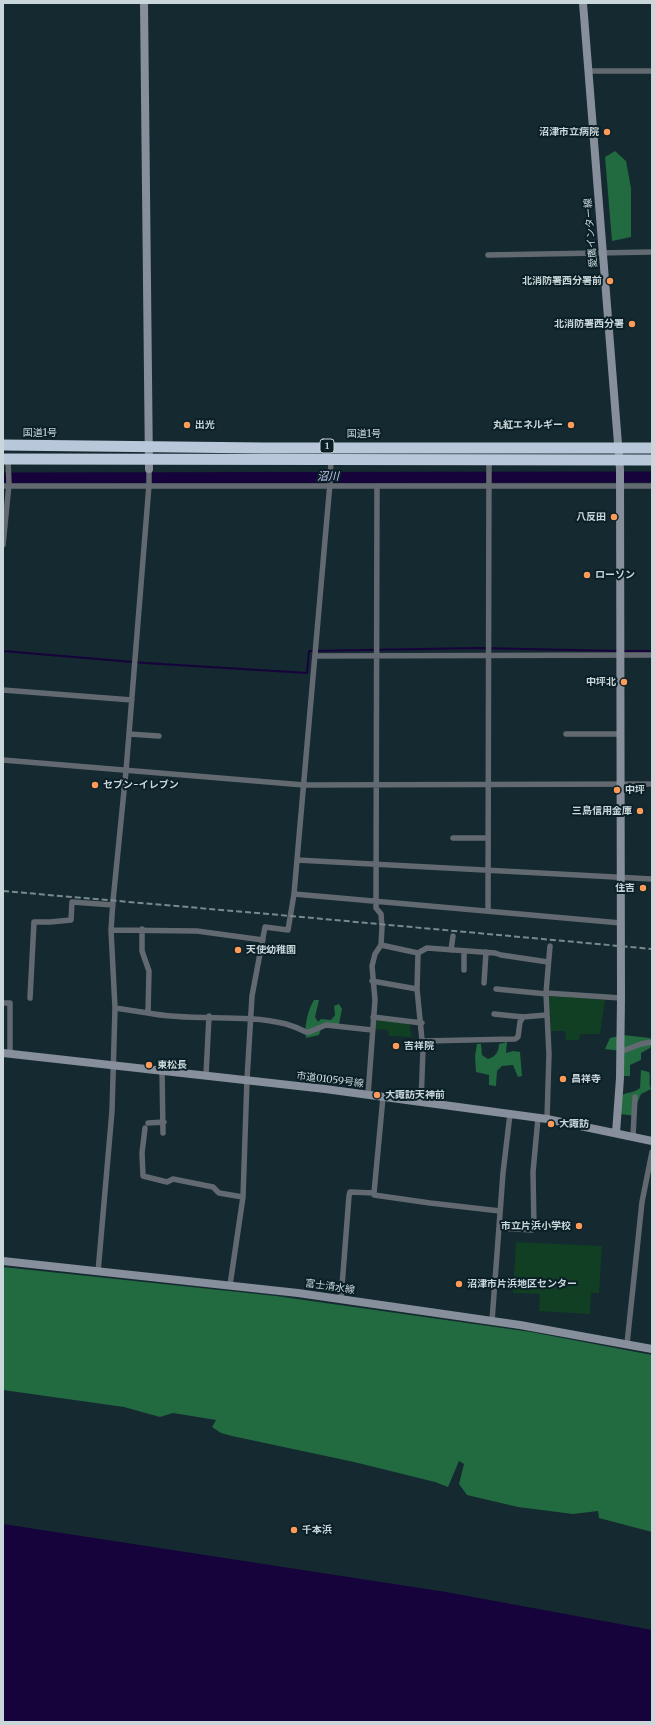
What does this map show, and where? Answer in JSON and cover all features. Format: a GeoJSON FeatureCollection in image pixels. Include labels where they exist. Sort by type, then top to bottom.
{"type":"FeatureCollection","features":[{"type":"Feature","properties":{"kind":"highway","name":"国道1号"},"geometry":{"type":"LineString","coordinates":[[3,445],[264,448],[652,448]]}},
{"type":"Feature","properties":{"kind":"highway","name":"1"},"geometry":{"type":"LineString","coordinates":[[7,462],[330,464],[489,460],[620,465],[652,460]]}},
{"type":"Feature","properties":{"kind":"street"},"geometry":{"type":"LineString","coordinates":[[98,1272],[110,1142],[113,1064],[115,1008],[111,930],[126,771],[149,486],[144,3]]}},
{"type":"Feature","properties":{"kind":"street","name":"愛鷹インター線"},"geometry":{"type":"LineString","coordinates":[[583,3],[620,465],[621,998],[620,1078],[616,1132]]}},
{"type":"Feature","properties":{"kind":"street"},"geometry":{"type":"LineString","coordinates":[[588,71],[652,71]]}},
{"type":"Feature","properties":{"kind":"street"},"geometry":{"type":"LineString","coordinates":[[488,255],[652,252]]}},
{"type":"Feature","properties":{"kind":"street"},"geometry":{"type":"LineString","coordinates":[[488,911],[489,871],[487,785],[489,460]]}},
{"type":"Feature","properties":{"kind":"street"},"geometry":{"type":"LineString","coordinates":[[3,546],[7,462]]}},
{"type":"Feature","properties":{"kind":"street"},"geometry":{"type":"LineString","coordinates":[[230,1285],[243,1197],[246,1079],[253,988],[265,927],[288,930],[294,894],[330,485],[330,464]]}},
{"type":"Feature","properties":{"kind":"street"},"geometry":{"type":"LineString","coordinates":[[7,485],[377,486],[489,484],[652,486]]}},
{"type":"Feature","properties":{"kind":"street"},"geometry":{"type":"LineString","coordinates":[[368,1095],[375,1000],[372,981],[372,966],[381,945],[382,921],[381,914],[376,908],[377,486]]}},
{"type":"Feature","properties":{"kind":"street"},"geometry":{"type":"LineString","coordinates":[[315,656],[489,655],[621,650],[652,655]]}},
{"type":"Feature","properties":{"kind":"street"},"geometry":{"type":"LineString","coordinates":[[3,690],[132,700]]}},
{"type":"Feature","properties":{"kind":"street"},"geometry":{"type":"LineString","coordinates":[[129,734],[159,736]]}},
{"type":"Feature","properties":{"kind":"street"},"geometry":{"type":"LineString","coordinates":[[566,734],[620,734]]}},
{"type":"Feature","properties":{"kind":"street"},"geometry":{"type":"LineString","coordinates":[[3,760],[304,785],[652,784]]}},
{"type":"Feature","properties":{"kind":"street"},"geometry":{"type":"LineString","coordinates":[[453,838],[488,838]]}},
{"type":"Feature","properties":{"kind":"street"},"geometry":{"type":"LineString","coordinates":[[297,860],[652,879]]}},
{"type":"Feature","properties":{"kind":"street"},"geometry":{"type":"LineString","coordinates":[[294,894],[621,923]]}},
{"type":"Feature","properties":{"kind":"street"},"geometry":{"type":"LineString","coordinates":[[30,998],[34,922],[71,920],[72,902],[113,905]]}},
{"type":"Feature","properties":{"kind":"street"},"geometry":{"type":"LineString","coordinates":[[111,930],[142,929],[197,931],[263,940]]}},
{"type":"Feature","properties":{"kind":"street"},"geometry":{"type":"LineString","coordinates":[[142,929],[142,951],[149,971],[148,1012]]}},
{"type":"Feature","properties":{"kind":"street"},"geometry":{"type":"LineString","coordinates":[[451,950],[453,936]]}},
{"type":"Feature","properties":{"kind":"street"},"geometry":{"type":"LineString","coordinates":[[381,945],[418,953],[427,948],[486,952],[548,962]]}},
{"type":"Feature","properties":{"kind":"street"},"geometry":{"type":"LineString","coordinates":[[547,1119],[549,1054],[546,994],[550,946]]}},
{"type":"Feature","properties":{"kind":"street"},"geometry":{"type":"LineString","coordinates":[[464,951],[464,970]]}},
{"type":"Feature","properties":{"kind":"street"},"geometry":{"type":"LineString","coordinates":[[484,983],[486,952]]}},
{"type":"Feature","properties":{"kind":"street"},"geometry":{"type":"LineString","coordinates":[[418,953],[417,989],[423,1041],[421,1102]]}},
{"type":"Feature","properties":{"kind":"street"},"geometry":{"type":"LineString","coordinates":[[372,981],[417,989]]}},
{"type":"Feature","properties":{"kind":"street"},"geometry":{"type":"LineString","coordinates":[[496,989],[546,994],[621,998]]}},
{"type":"Feature","properties":{"kind":"street"},"geometry":{"type":"LineString","coordinates":[[3,1003],[10,1003],[7,1053]]}},
{"type":"Feature","properties":{"kind":"street"},"geometry":{"type":"LineString","coordinates":[[115,1008],[148,1012],[163,1016],[209,1016],[284,1023],[306,1032],[326,1025],[372,1030]]}},
{"type":"Feature","properties":{"kind":"street"},"geometry":{"type":"LineString","coordinates":[[494,1014],[523,1017],[546,1015]]}},
{"type":"Feature","properties":{"kind":"street"},"geometry":{"type":"LineString","coordinates":[[206,1075],[209,1016]]}},
{"type":"Feature","properties":{"kind":"street"},"geometry":{"type":"LineString","coordinates":[[373,1017],[422,1024]]}},
{"type":"Feature","properties":{"kind":"street"},"geometry":{"type":"LineString","coordinates":[[423,1041],[515,1039],[518,1037],[520,1022],[523,1017]]}},
{"type":"Feature","properties":{"kind":"street"},"geometry":{"type":"LineString","coordinates":[[620,1052],[641,1044],[652,1042]]}},
{"type":"Feature","properties":{"kind":"street","name":"市道01059号線"},"geometry":{"type":"LineString","coordinates":[[7,1053],[246,1079],[547,1119],[616,1132],[652,1141]]}},
{"type":"Feature","properties":{"kind":"street"},"geometry":{"type":"LineString","coordinates":[[162,1070],[163,1133]]}},
{"type":"Feature","properties":{"kind":"street"},"geometry":{"type":"LineString","coordinates":[[374,1193],[383,1097]]}},
{"type":"Feature","properties":{"kind":"street"},"geometry":{"type":"LineString","coordinates":[[632,1136],[635,1097]]}},
{"type":"Feature","properties":{"kind":"street"},"geometry":{"type":"LineString","coordinates":[[492,1321],[503,1173],[510,1114]]}},
{"type":"Feature","properties":{"kind":"street"},"geometry":{"type":"LineString","coordinates":[[499,1228],[532,1230],[534,1228],[533,1172],[538,1118]]}},
{"type":"Feature","properties":{"kind":"street"},"geometry":{"type":"LineString","coordinates":[[164,1122],[146,1126],[142,1153],[143,1176],[167,1182],[173,1179],[213,1187],[219,1193],[243,1197]]}},
{"type":"Feature","properties":{"kind":"street"},"geometry":{"type":"LineString","coordinates":[[627,1344],[636,1274],[642,1202],[652,1152]]}},
{"type":"Feature","properties":{"kind":"street"},"geometry":{"type":"LineString","coordinates":[[341,1299],[348,1196],[350,1192],[355,1191],[374,1193],[374,1195],[430,1203],[500,1210]]}},
{"type":"Feature","properties":{"kind":"street","name":"富士清水線"},"geometry":{"type":"LineString","coordinates":[[3,1261],[230,1285],[341,1299],[492,1321],[652,1349]]}},
{"type":"Feature","properties":{"kind":"green space"},"geometry":{"type":"Polygon","coordinates":[[[615,151],[626,161],[631,188],[631,237],[612,241],[605,157],[615,151]]]}},
{"type":"Feature","properties":{"kind":"green space"},"geometry":{"type":"Polygon","coordinates":[[[549,997],[605,1000],[600,1034],[580,1034],[579,1040],[566,1040],[565,1031],[551,1031],[549,997]]]}},
{"type":"Feature","properties":{"kind":"green space"},"geometry":{"type":"Polygon","coordinates":[[[314,1000],[319,1000],[315,1017],[318,1022],[321,1019],[331,1020],[335,1015],[334,1006],[339,1004],[342,1009],[339,1024],[321,1029],[319,1035],[306,1038],[307,1018],[314,1000]]]}},
{"type":"Feature","properties":{"kind":"green space"},"geometry":{"type":"Polygon","coordinates":[[[374,1019],[409,1024],[412,1037],[389,1036],[388,1030],[374,1029],[374,1019]]]}},
{"type":"Feature","properties":{"kind":"green space"},"geometry":{"type":"Polygon","coordinates":[[[623,1035],[650,1038],[652,1043],[650,1048],[641,1053],[641,1060],[630,1065],[630,1076],[622,1076],[621,1051],[605,1049],[610,1038],[623,1035]]]}},
{"type":"Feature","properties":{"kind":"green space"},"geometry":{"type":"Polygon","coordinates":[[[507,1042],[506,1053],[513,1051],[520,1052],[522,1076],[518,1077],[513,1065],[502,1066],[497,1071],[496,1086],[489,1085],[489,1075],[476,1072],[475,1056],[477,1044],[481,1044],[482,1055],[488,1059],[496,1054],[499,1044],[507,1042]]]}},
{"type":"Feature","properties":{"kind":"green space"},"geometry":{"type":"Polygon","coordinates":[[[641,1070],[649,1072],[651,1089],[641,1094],[636,1106],[636,1116],[620,1114],[622,1095],[636,1091],[640,1088],[641,1070]]]}},
{"type":"Feature","properties":{"kind":"green space"},"geometry":{"type":"Polygon","coordinates":[[[516,1242],[602,1246],[599,1293],[591,1293],[590,1314],[539,1311],[540,1294],[513,1293],[516,1242]]]}},
{"type":"Feature","properties":{"kind":"green space"},"geometry":{"type":"Polygon","coordinates":[[[3,1267],[276,1296],[531,1332],[652,1355],[652,1532],[599,1518],[598,1511],[573,1514],[518,1507],[467,1495],[459,1484],[464,1464],[459,1461],[448,1487],[435,1482],[354,1462],[221,1433],[212,1427],[216,1420],[173,1413],[160,1417],[124,1407],[3,1390],[3,1267]]]}},
{"type":"Feature","properties":{"kind":"shaded area"},"geometry":{"type":"Polygon","coordinates":[[[3,1524],[446,1592],[652,1630],[652,1722],[3,1722],[3,1524]]]}},
{"type":"Feature","properties":{"kind":"waterway","name":"沼川"},"geometry":{"type":"LineString","coordinates":[[3,478],[652,477]]}},
{"type":"Feature","properties":{"kind":"waterway"},"geometry":{"type":"LineString","coordinates":[[3,651],[145,663],[307,673],[309,651],[479,648],[619,651]]}},
{"type":"Feature","properties":{"kind":"waterway"},"geometry":{"type":"LineString","coordinates":[[623,651],[652,651]]}},
{"type":"Feature","properties":{"kind":"railway"},"geometry":{"type":"LineString","coordinates":[[3,891],[652,949]]}},
{"type":"Feature","properties":{"kind":"place","name":"沼津市立病院"},"geometry":{"type":"Point","coordinates":[607,132]}},
{"type":"Feature","properties":{"kind":"place","name":"北消防署西分署前"},"geometry":{"type":"Point","coordinates":[610,281]}},
{"type":"Feature","properties":{"kind":"place","name":"北消防署西分署"},"geometry":{"type":"Point","coordinates":[632,324]}},
{"type":"Feature","properties":{"kind":"place","name":"出光"},"geometry":{"type":"Point","coordinates":[187,425]}},
{"type":"Feature","properties":{"kind":"place","name":"丸紅エネルギー"},"geometry":{"type":"Point","coordinates":[571,425]}},
{"type":"Feature","properties":{"kind":"place","name":"八反田"},"geometry":{"type":"Point","coordinates":[614,517]}},
{"type":"Feature","properties":{"kind":"place","name":"ローソン"},"geometry":{"type":"Point","coordinates":[587,575]}},
{"type":"Feature","properties":{"kind":"place","name":"中坪北"},"geometry":{"type":"Point","coordinates":[624,682]}},
{"type":"Feature","properties":{"kind":"place","name":"セブン-イレブン"},"geometry":{"type":"Point","coordinates":[95,785]}},
{"type":"Feature","properties":{"kind":"place","name":"中坪"},"geometry":{"type":"Point","coordinates":[617,790]}},
{"type":"Feature","properties":{"kind":"place","name":"三島信用金庫"},"geometry":{"type":"Point","coordinates":[640,811]}},
{"type":"Feature","properties":{"kind":"place","name":"住吉"},"geometry":{"type":"Point","coordinates":[643,888]}},
{"type":"Feature","properties":{"kind":"place","name":"天使幼稚園"},"geometry":{"type":"Point","coordinates":[238,950]}},
{"type":"Feature","properties":{"kind":"place","name":"吉祥院"},"geometry":{"type":"Point","coordinates":[396,1046]}},
{"type":"Feature","properties":{"kind":"place","name":"東松長"},"geometry":{"type":"Point","coordinates":[149,1065]}},
{"type":"Feature","properties":{"kind":"place","name":"昌祥寺"},"geometry":{"type":"Point","coordinates":[563,1079]}},
{"type":"Feature","properties":{"kind":"place","name":"大諏訪天神前"},"geometry":{"type":"Point","coordinates":[377,1095]}},
{"type":"Feature","properties":{"kind":"place","name":"大諏訪"},"geometry":{"type":"Point","coordinates":[551,1124]}},
{"type":"Feature","properties":{"kind":"place","name":"市立片浜小学校"},"geometry":{"type":"Point","coordinates":[579,1226]}},
{"type":"Feature","properties":{"kind":"place","name":"沼津市片浜地区センター"},"geometry":{"type":"Point","coordinates":[459,1284]}},
{"type":"Feature","properties":{"kind":"place","name":"千本浜"},"geometry":{"type":"Point","coordinates":[294,1530]}}]}
